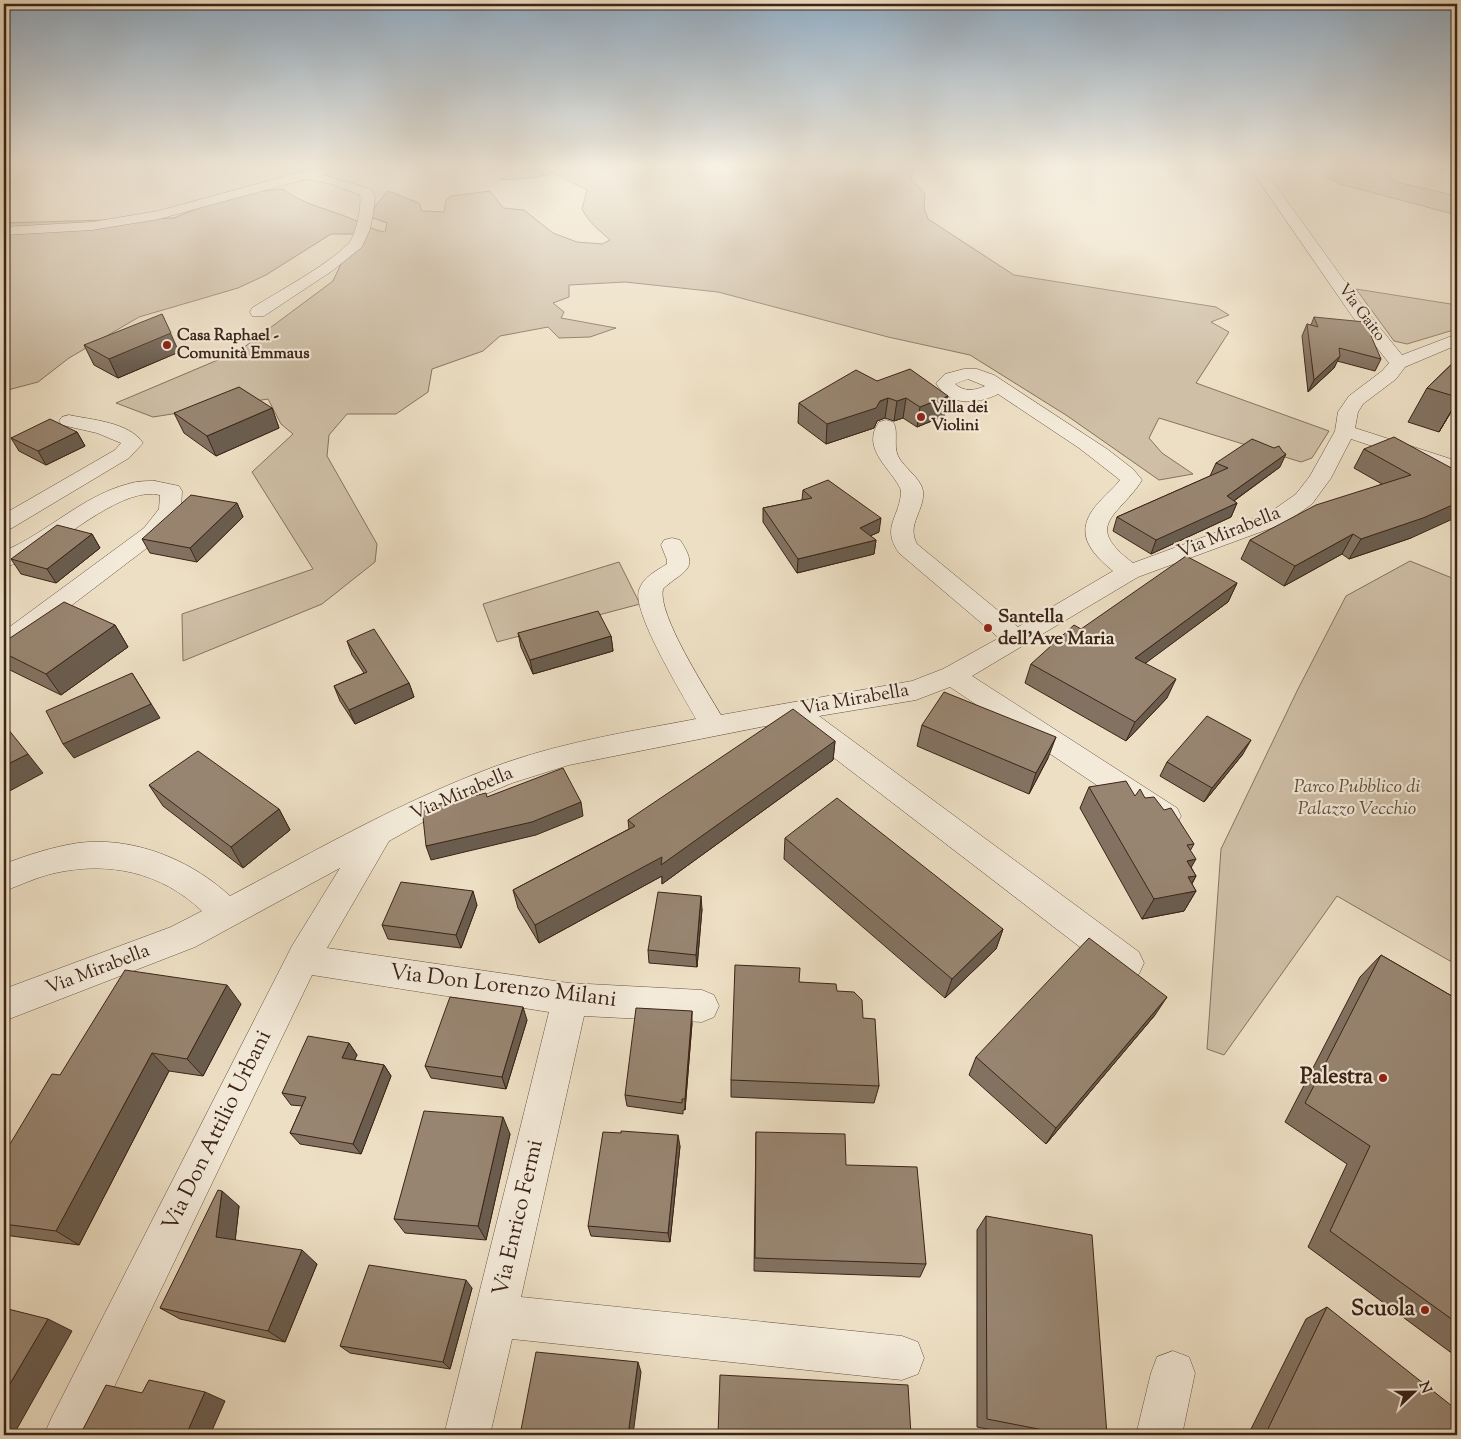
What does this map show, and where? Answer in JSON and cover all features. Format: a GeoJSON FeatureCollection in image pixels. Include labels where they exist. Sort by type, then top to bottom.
{"type":"FeatureCollection","features":[{"type":"Feature","properties":{"kind":"street"},"geometry":{"type":"LineString","coordinates":[[258,312],[311,279],[341,257],[357,244],[362,232]]}},
{"type":"Feature","properties":{"kind":"street","name":"Via Gaito"},"geometry":{"type":"LineString","coordinates":[[1301,232],[1358,312],[1399,363]]}},
{"type":"Feature","properties":{"kind":"street"},"geometry":{"type":"LineString","coordinates":[[1399,363],[1457,339]]}},
{"type":"Feature","properties":{"kind":"street","name":"Via Mirabella"},"geometry":{"type":"LineString","coordinates":[[4,1005],[183,937],[423,808],[502,775],[569,754],[793,711],[916,690],[952,676],[1130,572],[1277,518],[1304,499],[1320,478],[1345,431],[1348,412],[1356,400],[1389,375],[1399,363]]}},
{"type":"Feature","properties":{"kind":"street"},"geometry":{"type":"LineString","coordinates":[[994,383],[1126,473],[1130,480],[1127,487],[1106,507],[1097,520],[1095,529],[1097,542],[1109,556],[1130,572]]}},
{"type":"Feature","properties":{"kind":"street"},"geometry":{"type":"LineString","coordinates":[[4,523],[122,454],[133,443],[131,439],[111,432],[68,421]]}},
{"type":"Feature","properties":{"kind":"street"},"geometry":{"type":"LineString","coordinates":[[886,426],[884,447],[895,466],[912,487],[912,498],[901,526],[901,538],[904,543],[924,563],[1016,639]]}},
{"type":"Feature","properties":{"kind":"street"},"geometry":{"type":"LineString","coordinates":[[1345,431],[1457,468]]}},
{"type":"Feature","properties":{"kind":"street"},"geometry":{"type":"LineString","coordinates":[[4,560],[30,548],[97,506],[133,489],[155,487],[171,491],[170,510],[152,533],[4,644]]}},
{"type":"Feature","properties":{"kind":"street"},"geometry":{"type":"LineString","coordinates":[[672,545],[679,560],[678,567],[656,582],[650,591],[653,611],[714,726]]}},
{"type":"Feature","properties":{"kind":"street"},"geometry":{"type":"LineString","coordinates":[[952,676],[1171,818]]}},
{"type":"Feature","properties":{"kind":"street"},"geometry":{"type":"LineString","coordinates":[[793,711],[1128,963]]}},
{"type":"Feature","properties":{"kind":"street","name":"Via Don Attilio Urbani"},"geometry":{"type":"LineString","coordinates":[[67,1435],[304,957],[378,832]]}},
{"type":"Feature","properties":{"kind":"street"},"geometry":{"type":"LineString","coordinates":[[4,878],[63,857],[104,854],[132,858],[164,868],[197,888],[228,914]]}},
{"type":"Feature","properties":{"kind":"street","name":"Via Don Lorenzo Milani"},"geometry":{"type":"LineString","coordinates":[[304,957],[320,962],[568,999],[702,1006]]}},
{"type":"Feature","properties":{"kind":"street","name":"Via Enrico Fermi"},"geometry":{"type":"LineString","coordinates":[[467,1435],[560,1043],[568,999]]}},
{"type":"Feature","properties":{"kind":"street"},"geometry":{"type":"LineString","coordinates":[[495,1316],[902,1358]]}},
{"type":"Feature","properties":{"kind":"street"},"geometry":{"type":"LineString","coordinates":[[1159,1435],[1173,1373]]}},
{"type":"Feature","properties":{"kind":"green space"},"geometry":{"type":"Polygon","coordinates":[[[4,232],[552,232],[577,242],[602,244],[610,240],[601,232],[948,232],[1014,275],[1216,307],[1229,315],[1211,322],[1229,332],[1196,383],[1329,431],[1312,458],[1301,462],[1159,418],[1149,438],[1162,453],[1193,474],[1159,480],[1066,415],[970,355],[888,337],[718,292],[625,282],[569,285],[569,297],[553,303],[564,312],[561,318],[616,328],[590,337],[559,338],[548,327],[500,336],[483,351],[432,369],[428,392],[396,414],[347,414],[329,435],[327,456],[377,544],[375,562],[322,604],[183,661],[182,614],[313,569],[252,472],[293,434],[281,424],[268,399],[153,417],[116,403],[239,351],[333,281],[355,234],[331,234],[266,275],[238,288],[139,317],[69,358],[38,382],[4,391],[4,232]]]}},
{"type":"Feature","properties":{"kind":"green space"},"geometry":{"type":"Polygon","coordinates":[[[1356,289],[1457,305],[1457,329],[1407,344],[1394,341],[1356,289]]]}},
{"type":"Feature","properties":{"kind":"green space","name":"Parco Pubblico di Palazzo Vecchio"},"geometry":{"type":"Polygon","coordinates":[[[1410,561],[1457,580],[1457,965],[1337,896],[1224,1055],[1207,1049],[1221,849],[1298,689],[1346,596],[1410,561]]]}},
{"type":"Feature","properties":{"kind":"green space"},"geometry":{"type":"Polygon","coordinates":[[[619,562],[640,604],[497,642],[483,604],[619,562]]]}},
{"type":"Feature","properties":{"kind":"building"},"geometry":{"type":"Polygon","coordinates":[[[162,314],[171,333],[109,359],[84,345],[162,314]]]}},
{"type":"Feature","properties":{"kind":"building"},"geometry":{"type":"Polygon","coordinates":[[[1314,317],[1365,322],[1381,359],[1339,348],[1340,356],[1314,380],[1307,324],[1318,327],[1314,317]]]}},
{"type":"Feature","properties":{"kind":"building"},"geometry":{"type":"Polygon","coordinates":[[[1457,359],[1457,397],[1427,388],[1457,359]]]}},
{"type":"Feature","properties":{"kind":"building"},"geometry":{"type":"Polygon","coordinates":[[[910,369],[948,396],[920,407],[906,398],[897,401],[888,398],[880,401],[876,408],[827,424],[799,403],[856,370],[877,381],[910,369]]]}},
{"type":"Feature","properties":{"kind":"building"},"geometry":{"type":"Polygon","coordinates":[[[239,387],[272,408],[207,436],[174,413],[239,387]]]}},
{"type":"Feature","properties":{"kind":"building"},"geometry":{"type":"Polygon","coordinates":[[[50,419],[77,432],[38,451],[11,438],[50,419]]]}},
{"type":"Feature","properties":{"kind":"building"},"geometry":{"type":"Polygon","coordinates":[[[1394,437],[1457,471],[1457,503],[1423,518],[1361,539],[1353,534],[1295,566],[1250,540],[1316,505],[1411,475],[1364,449],[1394,437]]]}},
{"type":"Feature","properties":{"kind":"building"},"geometry":{"type":"Polygon","coordinates":[[[1252,439],[1274,448],[1279,446],[1286,454],[1227,496],[1237,503],[1156,540],[1117,517],[1228,468],[1216,463],[1252,439]]]}},
{"type":"Feature","properties":{"kind":"building"},"geometry":{"type":"Polygon","coordinates":[[[828,480],[881,518],[860,528],[876,540],[798,559],[763,508],[812,498],[803,490],[828,480]]]}},
{"type":"Feature","properties":{"kind":"building"},"geometry":{"type":"Polygon","coordinates":[[[191,495],[237,503],[190,548],[142,539],[191,495]]]}},
{"type":"Feature","properties":{"kind":"building"},"geometry":{"type":"Polygon","coordinates":[[[57,525],[92,534],[47,569],[11,559],[57,525]]]}},
{"type":"Feature","properties":{"kind":"building"},"geometry":{"type":"Polygon","coordinates":[[[1186,556],[1237,583],[1135,658],[1176,679],[1135,722],[1031,664],[1074,625],[1081,629],[1186,556]]]}},
{"type":"Feature","properties":{"kind":"building"},"geometry":{"type":"Polygon","coordinates":[[[64,602],[115,625],[46,674],[4,653],[4,642],[64,602]]]}},
{"type":"Feature","properties":{"kind":"building"},"geometry":{"type":"Polygon","coordinates":[[[598,611],[611,636],[530,660],[518,633],[598,611]]]}},
{"type":"Feature","properties":{"kind":"building"},"geometry":{"type":"Polygon","coordinates":[[[374,629],[409,683],[349,710],[334,686],[367,672],[347,641],[374,629]]]}},
{"type":"Feature","properties":{"kind":"building"},"geometry":{"type":"Polygon","coordinates":[[[132,673],[151,704],[63,744],[46,711],[132,673]]]}},
{"type":"Feature","properties":{"kind":"building"},"geometry":{"type":"Polygon","coordinates":[[[944,692],[1056,737],[1036,773],[922,725],[944,692]]]}},
{"type":"Feature","properties":{"kind":"building"},"geometry":{"type":"Polygon","coordinates":[[[793,709],[835,741],[661,865],[662,857],[535,925],[513,890],[635,826],[628,820],[793,709]]]}},
{"type":"Feature","properties":{"kind":"building"},"geometry":{"type":"Polygon","coordinates":[[[1207,716],[1251,740],[1212,788],[1167,762],[1207,716]]]}},
{"type":"Feature","properties":{"kind":"building"},"geometry":{"type":"Polygon","coordinates":[[[4,724],[28,754],[4,766],[4,724]]]}},
{"type":"Feature","properties":{"kind":"building"},"geometry":{"type":"Polygon","coordinates":[[[198,751],[279,809],[231,847],[149,785],[198,751]]]}},
{"type":"Feature","properties":{"kind":"building"},"geometry":{"type":"Polygon","coordinates":[[[563,768],[581,802],[532,822],[426,846],[422,808],[486,793],[487,797],[563,768]]]}},
{"type":"Feature","properties":{"kind":"building"},"geometry":{"type":"Polygon","coordinates":[[[1126,781],[1135,796],[1140,789],[1145,798],[1154,797],[1164,810],[1171,808],[1194,844],[1187,845],[1196,859],[1187,861],[1196,876],[1188,877],[1196,891],[1154,899],[1089,787],[1126,781]]]}},
{"type":"Feature","properties":{"kind":"building"},"geometry":{"type":"Polygon","coordinates":[[[837,798],[1003,929],[952,979],[785,838],[837,798]]]}},
{"type":"Feature","properties":{"kind":"building"},"geometry":{"type":"Polygon","coordinates":[[[401,882],[473,891],[456,935],[382,925],[401,882]]]}},
{"type":"Feature","properties":{"kind":"building"},"geometry":{"type":"Polygon","coordinates":[[[658,892],[701,896],[696,955],[648,950],[658,892]]]}},
{"type":"Feature","properties":{"kind":"building"},"geometry":{"type":"Polygon","coordinates":[[[1089,938],[1167,997],[1056,1128],[976,1057],[1089,938]]]}},
{"type":"Feature","properties":{"kind":"building","name":"Palestra"},"geometry":{"type":"Polygon","coordinates":[[[1381,955],[1457,999],[1457,1323],[1330,1231],[1370,1146],[1305,1103],[1381,955]]]}},
{"type":"Feature","properties":{"kind":"building"},"geometry":{"type":"Polygon","coordinates":[[[735,965],[800,968],[799,982],[836,984],[837,991],[854,992],[862,1000],[863,1018],[875,1019],[879,1086],[731,1080],[735,965]]]}},
{"type":"Feature","properties":{"kind":"building"},"geometry":{"type":"Polygon","coordinates":[[[125,970],[227,985],[187,1059],[152,1053],[56,1231],[4,1224],[4,1154],[52,1074],[60,1075],[125,970]]]}},
{"type":"Feature","properties":{"kind":"building"},"geometry":{"type":"Polygon","coordinates":[[[450,997],[523,1007],[502,1077],[425,1066],[450,997]]]}},
{"type":"Feature","properties":{"kind":"building"},"geometry":{"type":"Polygon","coordinates":[[[636,1008],[692,1011],[685,1099],[682,1099],[682,1103],[625,1095],[636,1008]]]}},
{"type":"Feature","properties":{"kind":"building"},"geometry":{"type":"Polygon","coordinates":[[[308,1036],[349,1043],[342,1058],[384,1065],[353,1144],[290,1133],[306,1097],[282,1093],[308,1036]]]}},
{"type":"Feature","properties":{"kind":"building"},"geometry":{"type":"Polygon","coordinates":[[[424,1111],[503,1117],[478,1226],[394,1219],[424,1111]]]}},
{"type":"Feature","properties":{"kind":"building"},"geometry":{"type":"Polygon","coordinates":[[[621,1131],[678,1135],[668,1233],[588,1226],[603,1132],[621,1133],[621,1131]]]}},
{"type":"Feature","properties":{"kind":"building"},"geometry":{"type":"Polygon","coordinates":[[[756,1132],[845,1134],[846,1165],[917,1167],[926,1264],[755,1258],[756,1132]]]}},
{"type":"Feature","properties":{"kind":"building"},"geometry":{"type":"Polygon","coordinates":[[[218,1190],[222,1191],[216,1237],[302,1250],[268,1331],[160,1308],[218,1190]]]}},
{"type":"Feature","properties":{"kind":"building"},"geometry":{"type":"Polygon","coordinates":[[[986,1216],[1092,1235],[1107,1435],[1069,1435],[987,1419],[986,1216]]]}},
{"type":"Feature","properties":{"kind":"building"},"geometry":{"type":"Polygon","coordinates":[[[369,1265],[466,1280],[443,1362],[340,1346],[369,1265]]]}},
{"type":"Feature","properties":{"kind":"building","name":"Scuola"},"geometry":{"type":"Polygon","coordinates":[[[1327,1307],[1457,1410],[1457,1435],[1265,1435],[1327,1307]]]}},
{"type":"Feature","properties":{"kind":"building"},"geometry":{"type":"Polygon","coordinates":[[[4,1308],[48,1319],[4,1394],[4,1308]]]}},
{"type":"Feature","properties":{"kind":"building"},"geometry":{"type":"Polygon","coordinates":[[[536,1352],[638,1362],[628,1435],[520,1435],[536,1352]]]}},
{"type":"Feature","properties":{"kind":"building"},"geometry":{"type":"Polygon","coordinates":[[[720,1375],[908,1385],[911,1435],[718,1435],[720,1375]]]}},
{"type":"Feature","properties":{"kind":"building"},"geometry":{"type":"Polygon","coordinates":[[[149,1380],[205,1392],[186,1435],[80,1435],[106,1385],[142,1393],[149,1380]]]}},
{"type":"Feature","properties":{"kind":"place","name":"Casa Raphael - Comunità Emmaus"},"geometry":{"type":"Point","coordinates":[167,345]}},
{"type":"Feature","properties":{"kind":"place","name":"Villa dei Violini"},"geometry":{"type":"Point","coordinates":[921,417]}},
{"type":"Feature","properties":{"kind":"place","name":"Santella dell'Ave Maria"},"geometry":{"type":"Point","coordinates":[988,628]}},
{"type":"Feature","properties":{"kind":"place","name":"Palestra"},"geometry":{"type":"Point","coordinates":[1383,1078]}},
{"type":"Feature","properties":{"kind":"place","name":"Scuola"},"geometry":{"type":"Point","coordinates":[1425,1310]}}]}
